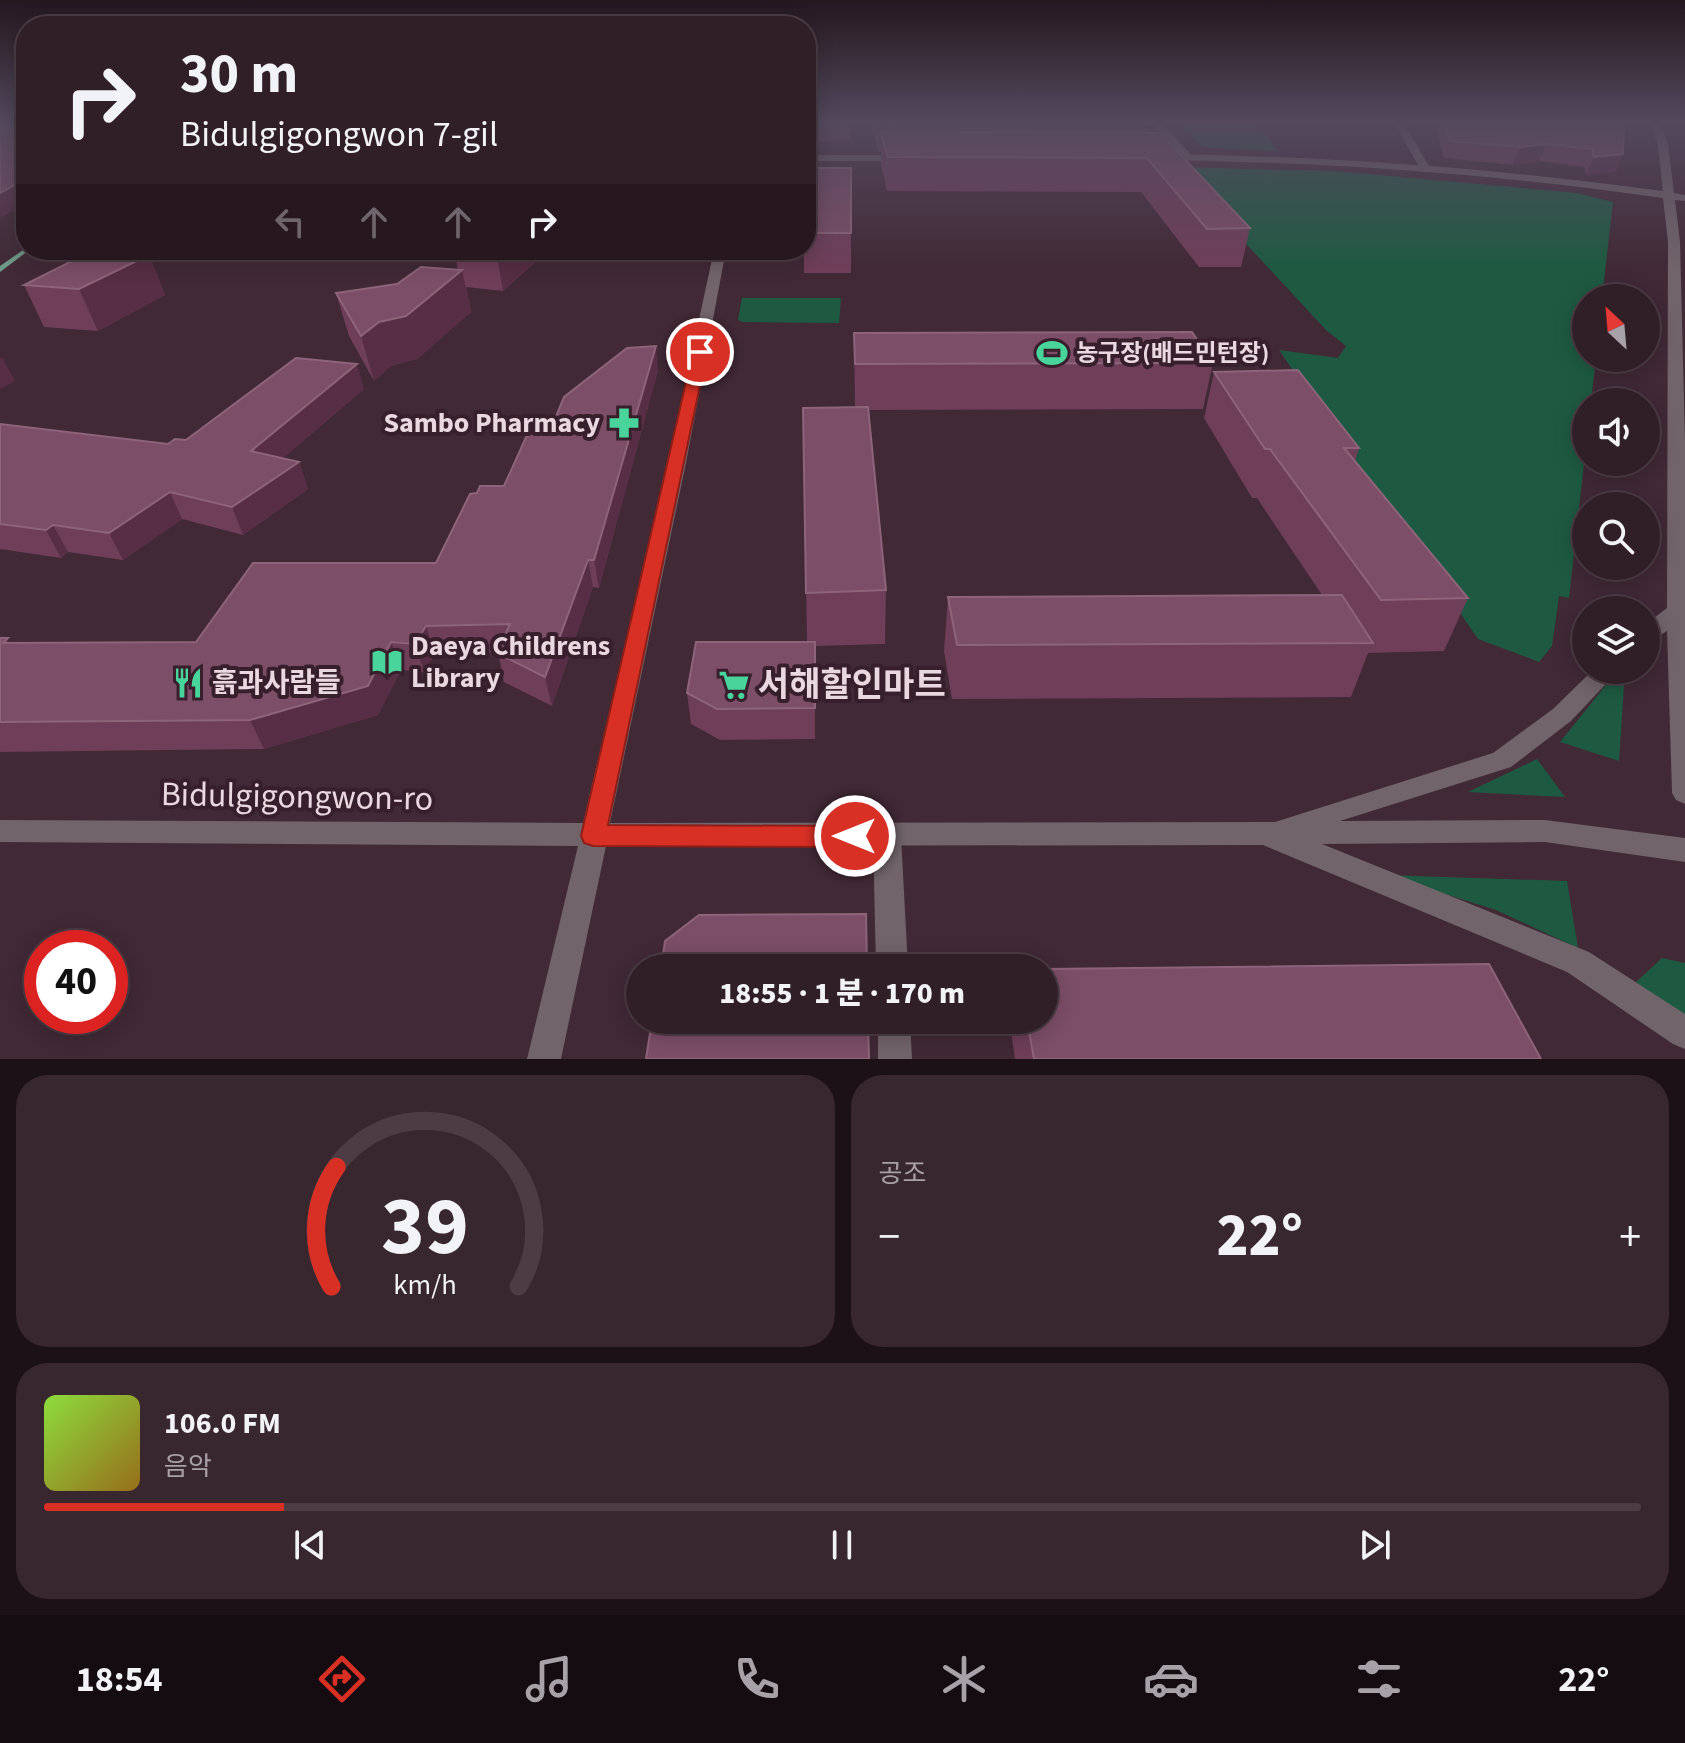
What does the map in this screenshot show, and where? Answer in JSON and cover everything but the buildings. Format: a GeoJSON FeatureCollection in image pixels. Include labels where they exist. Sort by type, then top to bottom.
{"type":"FeatureCollection","features":[{"type":"Feature","properties":{"kind":"street"},"geometry":{"type":"LineString","coordinates":[[1446,170],[1677,197]]}},
{"type":"Feature","properties":{"kind":"street"},"geometry":{"type":"LineString","coordinates":[[1670,170],[1677,197],[1674,242],[1678,611],[1685,793]]}},
{"type":"Feature","properties":{"kind":"street"},"geometry":{"type":"LineString","coordinates":[[544,1059],[677,463],[718,260]]}},
{"type":"Feature","properties":{"kind":"street"},"geometry":{"type":"LineString","coordinates":[[1660,625],[1678,611]]}},
{"type":"Feature","properties":{"kind":"street"},"geometry":{"type":"LineString","coordinates":[[1263,834],[1502,760],[1562,715],[1593,684]]}},
{"type":"Feature","properties":{"kind":"street","name":"Bidulgigongwon-ro"},"geometry":{"type":"LineString","coordinates":[[0,831],[593,836],[1545,831],[1685,850]]}},
{"type":"Feature","properties":{"kind":"street"},"geometry":{"type":"LineString","coordinates":[[1263,834],[1356,869],[1578,962],[1685,1033]]}},
{"type":"Feature","properties":{"kind":"street"},"geometry":{"type":"LineString","coordinates":[[887,836],[891,954]]}},
{"type":"Feature","properties":{"kind":"street"},"geometry":{"type":"LineString","coordinates":[[894,1034],[895,1059]]}},
{"type":"Feature","properties":{"kind":"green space"},"geometry":{"type":"Polygon","coordinates":[[[1178,170],[1335,171],[1577,193],[1613,202],[1604,284],[1572,284],[1572,372],[1594,372],[1593,388],[1572,388],[1572,476],[1583,476],[1581,492],[1572,492],[1569,598],[1559,596],[1552,646],[1539,662],[1478,639],[1279,350],[1338,358],[1346,346],[1326,330],[1178,170]]]}},
{"type":"Feature","properties":{"kind":"green space"},"geometry":{"type":"Polygon","coordinates":[[[742,298],[841,298],[839,323],[743,322],[738,320],[742,298]]]}},
{"type":"Feature","properties":{"kind":"green space"},"geometry":{"type":"Polygon","coordinates":[[[1607,684],[1624,684],[1619,761],[1560,742],[1607,684]]]}},
{"type":"Feature","properties":{"kind":"green space"},"geometry":{"type":"Polygon","coordinates":[[[1537,759],[1565,797],[1468,792],[1537,759]]]}},
{"type":"Feature","properties":{"kind":"green space"},"geometry":{"type":"Polygon","coordinates":[[[1385,875],[1567,881],[1578,948],[1496,910],[1385,875]]]}},
{"type":"Feature","properties":{"kind":"green space"},"geometry":{"type":"Polygon","coordinates":[[[1662,958],[1685,963],[1685,1019],[1635,983],[1662,958]]]}},
{"type":"Feature","properties":{"kind":"waterway"},"geometry":{"type":"LineString","coordinates":[[0,270],[16,258]]}},
{"type":"Feature","properties":{"kind":"place","name":"농구장(배드민턴장)"},"geometry":{"type":"Point","coordinates":[1052,353]}},
{"type":"Feature","properties":{"kind":"place","name":"Sambo Pharmacy"},"geometry":{"type":"Point","coordinates":[624,423]}},
{"type":"Feature","properties":{"kind":"place","name":"Daeya Childrens Library"},"geometry":{"type":"Point","coordinates":[387,662]}},
{"type":"Feature","properties":{"kind":"place","name":"흙과사람들"},"geometry":{"type":"Point","coordinates":[188,683]}},
{"type":"Feature","properties":{"kind":"place","name":"서해할인마트"},"geometry":{"type":"Point","coordinates":[734,685]}},
{"type":"Feature","properties":{"kind":"route"},"geometry":{"type":"LineString","coordinates":[[700,352],[593,836],[855,836]]}}]}
